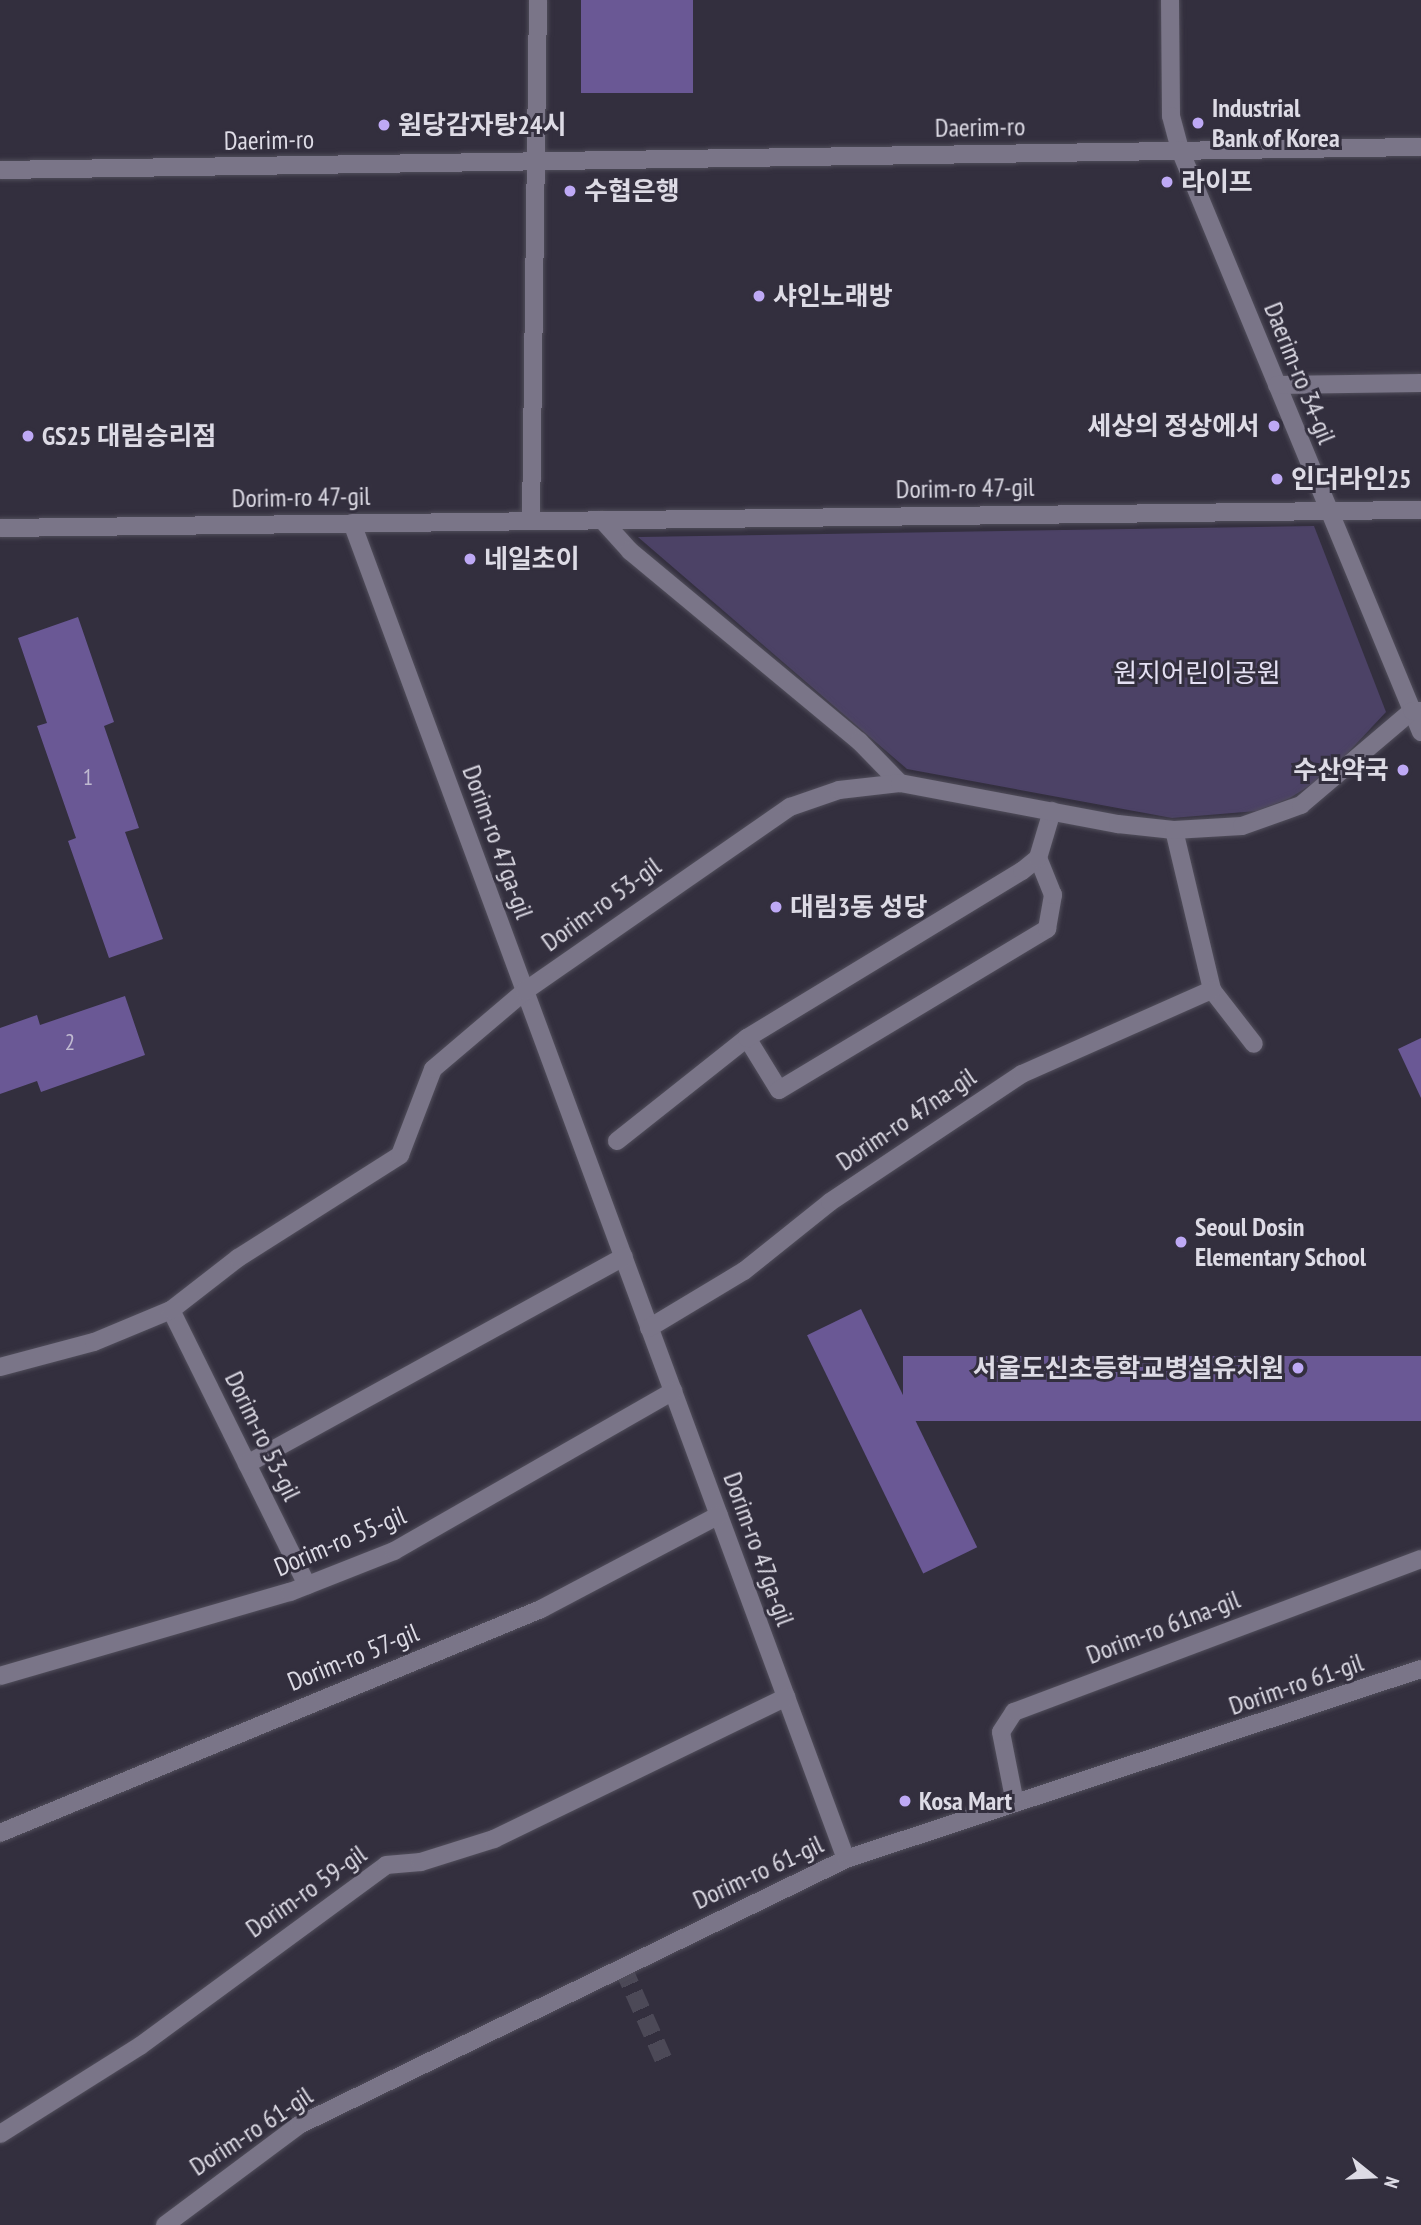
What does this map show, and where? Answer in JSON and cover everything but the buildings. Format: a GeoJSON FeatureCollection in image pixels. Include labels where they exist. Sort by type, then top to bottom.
{"type":"FeatureCollection","features":[{"type":"Feature","properties":{"kind":"street"},"geometry":{"type":"LineString","coordinates":[[531,520],[539,161],[538,0]]}},
{"type":"Feature","properties":{"kind":"street","name":"Daerim-ro 34-gil"},"geometry":{"type":"LineString","coordinates":[[1170,0],[1171,116],[1180,150],[1328,509],[1417,711],[1421,732]]}},
{"type":"Feature","properties":{"kind":"street","name":"Daerim-ro"},"geometry":{"type":"LineString","coordinates":[[0,170],[1421,147]]}},
{"type":"Feature","properties":{"kind":"street"},"geometry":{"type":"LineString","coordinates":[[1277,384],[1421,383]]}},
{"type":"Feature","properties":{"kind":"street","name":"Dorim-ro 47-gil"},"geometry":{"type":"LineString","coordinates":[[0,528],[1328,509],[1421,510]]}},
{"type":"Feature","properties":{"kind":"street"},"geometry":{"type":"LineString","coordinates":[[603,520],[630,551],[859,741],[900,783]]}},
{"type":"Feature","properties":{"kind":"street","name":"Dorim-ro 47ga-gil"},"geometry":{"type":"LineString","coordinates":[[352,523],[846,1859]]}},
{"type":"Feature","properties":{"kind":"street","name":"Dorim-ro 53-gil"},"geometry":{"type":"LineString","coordinates":[[0,1367],[94,1342],[171,1310],[238,1258],[400,1155],[433,1069],[525,991],[790,807],[839,790],[900,783],[1174,830],[1242,825],[1301,806],[1417,711]]}},
{"type":"Feature","properties":{"kind":"street"},"geometry":{"type":"LineString","coordinates":[[747,1038],[779,1090],[1047,929],[1053,895],[1038,859],[1052,811]]}},
{"type":"Feature","properties":{"kind":"street"},"geometry":{"type":"LineString","coordinates":[[1174,830],[1212,990],[1254,1044]]}},
{"type":"Feature","properties":{"kind":"street"},"geometry":{"type":"LineString","coordinates":[[617,1141],[747,1038],[1038,859]]}},
{"type":"Feature","properties":{"kind":"street","name":"Dorim-ro 47na-gil"},"geometry":{"type":"LineString","coordinates":[[649,1328],[744,1271],[830,1202],[1022,1074],[1212,990]]}},
{"type":"Feature","properties":{"kind":"street"},"geometry":{"type":"LineString","coordinates":[[247,1464],[624,1257]]}},
{"type":"Feature","properties":{"kind":"street","name":"Dorim-ro 53-gil"},"geometry":{"type":"LineString","coordinates":[[171,1310],[307,1585]]}},
{"type":"Feature","properties":{"kind":"street","name":"Dorim-ro 55-gil"},"geometry":{"type":"LineString","coordinates":[[0,1676],[307,1585],[394,1551],[673,1391]]}},
{"type":"Feature","properties":{"kind":"street","name":"Dorim-ro 57-gil"},"geometry":{"type":"LineString","coordinates":[[0,1833],[541,1609],[719,1515]]}},
{"type":"Feature","properties":{"kind":"street","name":"Dorim-ro 61na-gil"},"geometry":{"type":"LineString","coordinates":[[1015,1803],[1001,1732],[1014,1712],[1421,1559]]}},
{"type":"Feature","properties":{"kind":"street","name":"Dorim-ro 61-gil"},"geometry":{"type":"LineString","coordinates":[[165,2225],[299,2125],[846,1859],[1421,1669]]}},
{"type":"Feature","properties":{"kind":"street","name":"Dorim-ro 59-gil"},"geometry":{"type":"LineString","coordinates":[[0,2134],[140,2046],[386,1865],[421,1862],[494,1839],[786,1697]]}},
{"type":"Feature","properties":{"kind":"green space","name":"원지어린이공원"},"geometry":{"type":"Polygon","coordinates":[[[1314,526],[1386,712],[1328,774],[1290,798],[1257,811],[1172,818],[907,769],[638,537],[1314,526]]]}},
{"type":"Feature","properties":{"kind":"tunnel"},"geometry":{"type":"LineString","coordinates":[[623,1968],[665,2063]]}},
{"type":"Feature","properties":{"kind":"place","name":"Industrial Bank of Korea"},"geometry":{"type":"Point","coordinates":[1198,123]}},
{"type":"Feature","properties":{"kind":"place","name":"원당감자탕24시"},"geometry":{"type":"Point","coordinates":[384,125]}},
{"type":"Feature","properties":{"kind":"place","name":"라이프"},"geometry":{"type":"Point","coordinates":[1167,182]}},
{"type":"Feature","properties":{"kind":"place","name":"수협은행"},"geometry":{"type":"Point","coordinates":[570,191]}},
{"type":"Feature","properties":{"kind":"place","name":"샤인노래방"},"geometry":{"type":"Point","coordinates":[759,296]}},
{"type":"Feature","properties":{"kind":"place","name":"세상의 정상에서"},"geometry":{"type":"Point","coordinates":[1274,426]}},
{"type":"Feature","properties":{"kind":"place","name":"GS25 대림승리점"},"geometry":{"type":"Point","coordinates":[28,436]}},
{"type":"Feature","properties":{"kind":"place","name":"인더라인25"},"geometry":{"type":"Point","coordinates":[1277,479]}},
{"type":"Feature","properties":{"kind":"place","name":"네일초이"},"geometry":{"type":"Point","coordinates":[470,559]}},
{"type":"Feature","properties":{"kind":"place","name":"수산약국"},"geometry":{"type":"Point","coordinates":[1403,770]}},
{"type":"Feature","properties":{"kind":"place","name":"대림3동 성당"},"geometry":{"type":"Point","coordinates":[776,907]}},
{"type":"Feature","properties":{"kind":"place","name":"Seoul Dosin Elementary School"},"geometry":{"type":"Point","coordinates":[1181,1242]}},
{"type":"Feature","properties":{"kind":"place","name":"서울도신초등학교병설유치원"},"geometry":{"type":"Point","coordinates":[1298,1368]}},
{"type":"Feature","properties":{"kind":"place","name":"Kosa Mart"},"geometry":{"type":"Point","coordinates":[905,1801]}}]}
